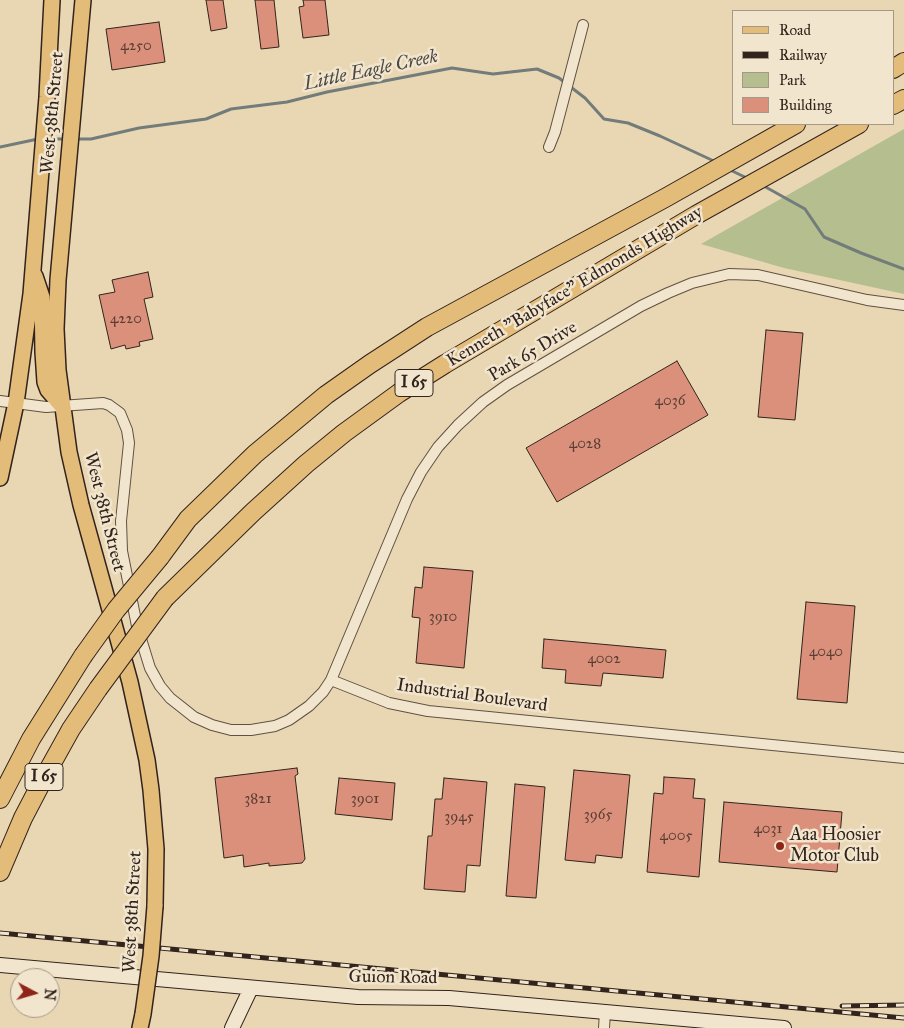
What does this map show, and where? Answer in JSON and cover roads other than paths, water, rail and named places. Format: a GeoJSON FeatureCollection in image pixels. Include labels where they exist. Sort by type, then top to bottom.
{"type":"FeatureCollection","features":[{"type":"Feature","properties":{"kind":"highway","name":"Kenneth \"Babyface\" Edmonds Highway"},"geometry":{"type":"LineString","coordinates":[[0,872],[23,818],[71,730],[98,689],[165,598],[253,512],[306,464],[375,409],[445,364],[696,215],[857,125]]}},
{"type":"Feature","properties":{"kind":"highway","name":"Kenneth \"Babyface\" Edmonds Highway"},"geometry":{"type":"LineString","coordinates":[[0,799],[31,738],[83,656],[116,610],[160,557],[188,519],[237,470],[280,431],[341,383],[427,327],[665,198],[790,127]]}},
{"type":"Feature","properties":{"kind":"main road","name":"West 38th Street"},"geometry":{"type":"LineString","coordinates":[[0,478],[16,403],[33,267],[47,97],[52,0]]}},
{"type":"Feature","properties":{"kind":"main road","name":"West 38th Street"},"geometry":{"type":"LineString","coordinates":[[83,0],[65,182],[56,305],[57,349],[62,406],[69,452],[81,504],[130,682],[147,760],[151,790],[156,849],[155,906],[151,956],[141,1021]]}},
{"type":"Feature","properties":{"kind":"main road"},"geometry":{"type":"LineString","coordinates":[[33,267],[42,298],[42,352],[45,382],[48,390],[62,406]]}},
{"type":"Feature","properties":{"kind":"street"},"geometry":{"type":"LineString","coordinates":[[550,147],[583,26]]}},
{"type":"Feature","properties":{"kind":"street","name":"Park 65 Drive"},"geometry":{"type":"LineString","coordinates":[[331,680],[409,495],[421,472],[438,447],[458,425],[483,402],[507,385],[641,306],[692,283],[729,274],[758,275],[867,300],[904,305]]}},
{"type":"Feature","properties":{"kind":"street"},"geometry":{"type":"LineString","coordinates":[[0,401],[46,407],[103,403],[120,413],[125,424],[129,444],[122,521],[123,557],[144,652],[154,678],[170,698],[194,717],[212,725],[231,730],[251,730],[274,726],[297,715],[317,699],[331,680]]}},
{"type":"Feature","properties":{"kind":"street","name":"Industrial Boulevard"},"geometry":{"type":"LineString","coordinates":[[331,680],[389,702],[428,711],[904,758]]}},
{"type":"Feature","properties":{"kind":"street","name":"Guion Road"},"geometry":{"type":"LineString","coordinates":[[0,964],[358,997],[449,998],[784,1028]]}},
{"type":"Feature","properties":{"kind":"street"},"geometry":{"type":"LineString","coordinates":[[232,1028],[251,988]]}},
{"type":"Feature","properties":{"kind":"street"},"geometry":{"type":"LineString","coordinates":[[604,1028],[605,1012]]}},
{"type":"Feature","properties":{"kind":"waterway","name":"Little Eagle Creek"},"geometry":{"type":"LineString","coordinates":[[75,139],[91,139],[139,128],[206,119],[231,109],[287,102],[327,92],[452,68],[493,74],[537,69],[559,78],[585,98],[604,119],[628,123],[716,162]]}},
{"type":"Feature","properties":{"kind":"waterway","name":"Little Eagle Creek"},"geometry":{"type":"LineString","coordinates":[[0,147],[38,139]]}},
{"type":"Feature","properties":{"kind":"waterway","name":"Little Eagle Creek"},"geometry":{"type":"LineString","coordinates":[[47,139],[66,139]]}},
{"type":"Feature","properties":{"kind":"waterway","name":"Little Eagle Creek"},"geometry":{"type":"LineString","coordinates":[[728,169],[749,179]]}},
{"type":"Feature","properties":{"kind":"waterway","name":"Little Eagle Creek"},"geometry":{"type":"LineString","coordinates":[[762,185],[805,209],[824,237],[904,269]]}},
{"type":"Feature","properties":{"kind":"railway"},"geometry":{"type":"LineString","coordinates":[[0,933],[904,1018]]}},
{"type":"Feature","properties":{"kind":"railway"},"geometry":{"type":"LineString","coordinates":[[842,1006],[904,1005]]}},
{"type":"Feature","properties":{"kind":"place","name":"Aaa Hoosier Motor Club"},"geometry":{"type":"Point","coordinates":[780,846]}}]}
